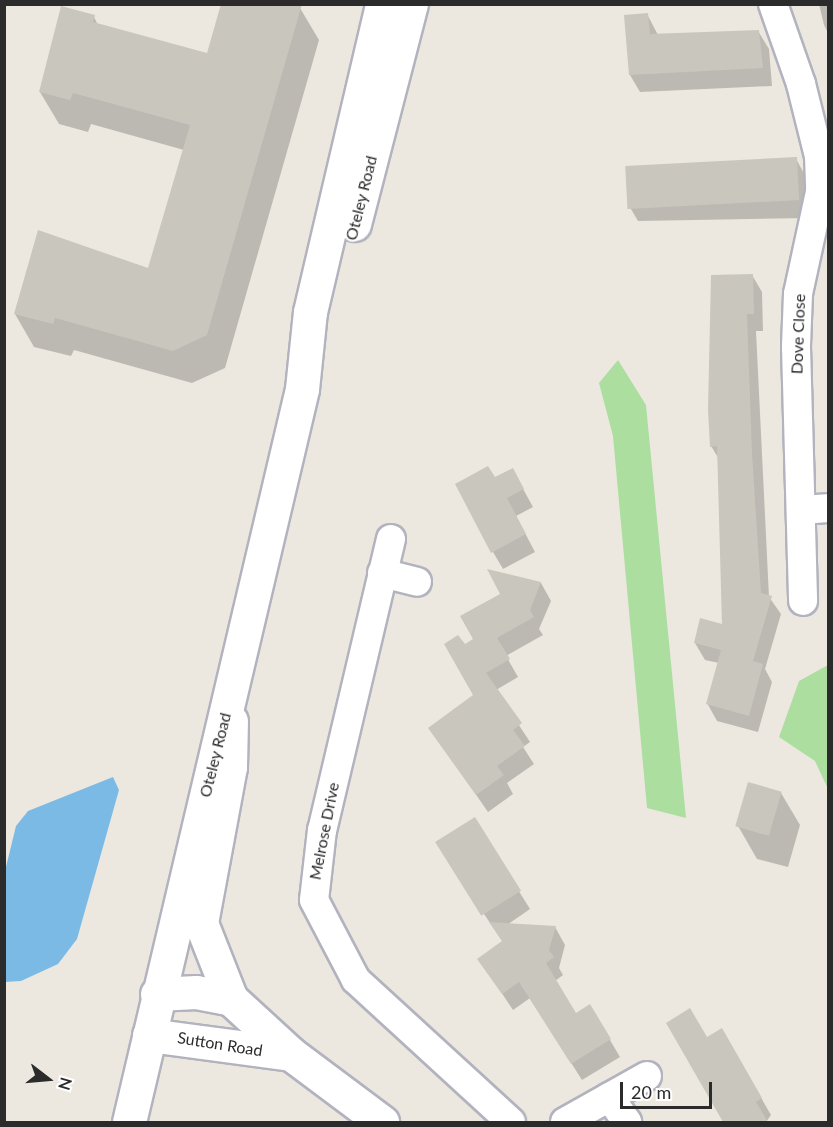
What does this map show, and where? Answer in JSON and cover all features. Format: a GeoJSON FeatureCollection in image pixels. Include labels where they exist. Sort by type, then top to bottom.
{"type":"FeatureCollection","features":[{"type":"Feature","properties":{"kind":"main road","name":"Oteley Road"},"geometry":{"type":"LineString","coordinates":[[129,1122],[302,389],[310,312],[382,4]]}},
{"type":"Feature","properties":{"kind":"main road","name":"Oteley Road"},"geometry":{"type":"LineString","coordinates":[[302,389],[330,316],[411,4]]}},
{"type":"Feature","properties":{"kind":"main road"},"geometry":{"type":"LineString","coordinates":[[231,999],[201,923],[230,767],[233,684]]}},
{"type":"Feature","properties":{"kind":"main road"},"geometry":{"type":"LineString","coordinates":[[158,994],[196,992],[231,999]]}},
{"type":"Feature","properties":{"kind":"main road","name":"Sutton Road"},"geometry":{"type":"LineString","coordinates":[[231,999],[291,1054],[382,1122]]}},
{"type":"Feature","properties":{"kind":"main road","name":"Sutton Road"},"geometry":{"type":"LineString","coordinates":[[149,1035],[291,1054]]}},
{"type":"Feature","properties":{"kind":"street","name":"Dove Close"},"geometry":{"type":"LineString","coordinates":[[773,4],[807,102],[819,156],[820,192],[798,294],[815,509],[803,601]]}},
{"type":"Feature","properties":{"kind":"street","name":"Melrose Drive"},"geometry":{"type":"LineString","coordinates":[[391,539],[322,830],[314,900],[357,980],[511,1122]]}},
{"type":"Feature","properties":{"kind":"street"},"geometry":{"type":"LineString","coordinates":[[382,573],[417,582]]}},
{"type":"Feature","properties":{"kind":"street"},"geometry":{"type":"LineString","coordinates":[[565,1122],[647,1076]]}},
{"type":"Feature","properties":{"kind":"street"},"geometry":{"type":"LineString","coordinates":[[609,1097],[627,1122]]}},
{"type":"Feature","properties":{"kind":"green space"},"geometry":{"type":"Polygon","coordinates":[[[618,360],[646,405],[686,818],[647,808],[613,436],[599,383],[618,360]]]}},
{"type":"Feature","properties":{"kind":"green space"},"geometry":{"type":"Polygon","coordinates":[[[828,665],[828,789],[815,761],[779,737],[799,681],[828,665]]]}},
{"type":"Feature","properties":{"kind":"water"},"geometry":{"type":"Polygon","coordinates":[[[113,777],[119,790],[77,939],[58,964],[21,981],[5,982],[5,871],[16,826],[28,811],[113,777]]]}},
{"type":"Feature","properties":{"kind":"building"},"geometry":{"type":"Polygon","coordinates":[[[221,4],[302,4],[207,335],[173,351],[55,318],[53,324],[14,314],[38,230],[148,268],[190,125],[73,93],[70,100],[39,92],[61,6],[95,15],[93,22],[207,53],[221,4]]]}},
{"type":"Feature","properties":{"kind":"building"},"geometry":{"type":"Polygon","coordinates":[[[648,13],[650,34],[759,30],[763,68],[629,75],[624,15],[648,13]]]}},
{"type":"Feature","properties":{"kind":"building"},"geometry":{"type":"Polygon","coordinates":[[[797,157],[799,200],[627,209],[625,166],[797,157]]]}},
{"type":"Feature","properties":{"kind":"building"},"geometry":{"type":"Polygon","coordinates":[[[753,274],[754,314],[747,314],[752,453],[761,593],[772,596],[753,661],[763,664],[749,716],[706,704],[721,650],[694,643],[700,618],[722,624],[717,446],[710,447],[708,410],[711,275],[753,274]]]}},
{"type":"Feature","properties":{"kind":"building"},"geometry":{"type":"Polygon","coordinates":[[[488,466],[495,477],[513,468],[524,489],[507,498],[526,534],[491,553],[455,484],[488,466]]]}},
{"type":"Feature","properties":{"kind":"building"},"geometry":{"type":"Polygon","coordinates":[[[487,569],[541,582],[530,610],[534,617],[497,638],[510,659],[486,673],[522,723],[513,730],[525,746],[497,766],[504,775],[476,795],[428,728],[473,695],[444,644],[458,635],[465,644],[473,639],[460,616],[500,594],[487,569]]]}},
{"type":"Feature","properties":{"kind":"building"},"geometry":{"type":"Polygon","coordinates":[[[748,782],[782,792],[769,836],[735,826],[748,782]]]}},
{"type":"Feature","properties":{"kind":"building"},"geometry":{"type":"Polygon","coordinates":[[[475,817],[521,891],[481,916],[435,842],[475,817]]]}},
{"type":"Feature","properties":{"kind":"building"},"geometry":{"type":"Polygon","coordinates":[[[489,922],[556,926],[549,950],[554,957],[546,963],[576,1013],[590,1004],[611,1039],[571,1064],[519,982],[502,994],[477,959],[502,941],[489,922]]]}},
{"type":"Feature","properties":{"kind":"building"},"geometry":{"type":"Polygon","coordinates":[[[690,1008],[707,1037],[722,1028],[762,1098],[756,1102],[768,1122],[723,1122],[666,1023],[690,1008]]]}}]}
